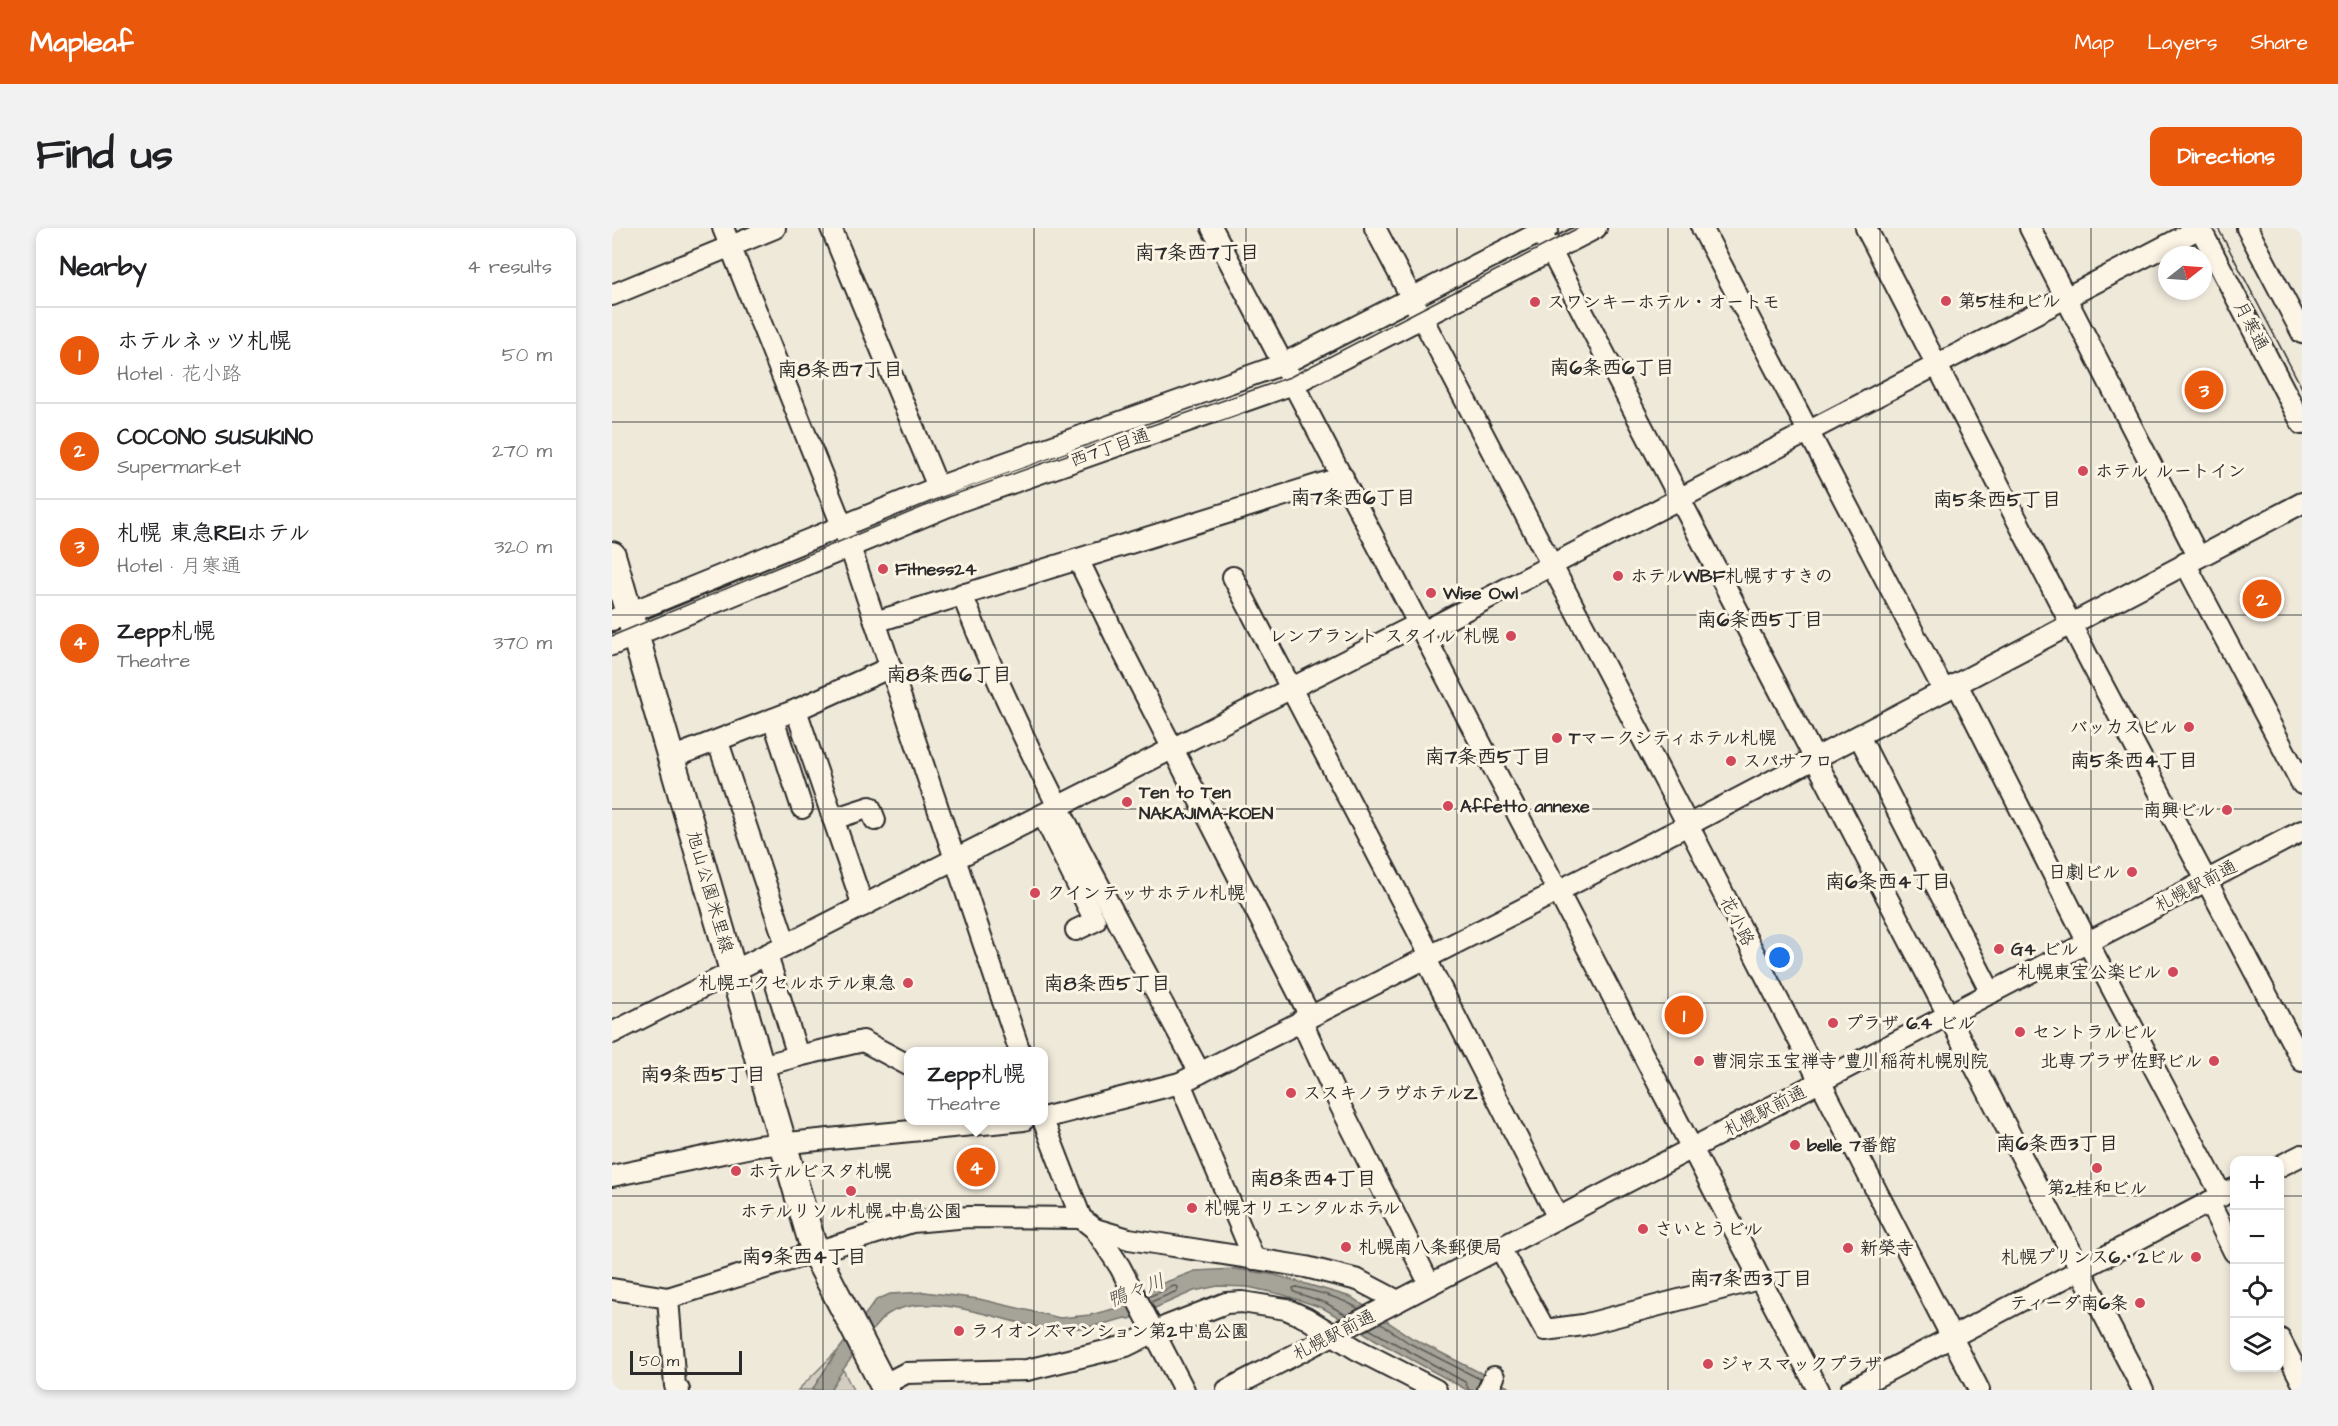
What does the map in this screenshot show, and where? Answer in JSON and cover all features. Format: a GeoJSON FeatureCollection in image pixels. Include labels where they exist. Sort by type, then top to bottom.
{"type":"FeatureCollection","features":[{"type":"Feature","properties":{"kind":"main road","name":"旭山公園米里線"},"geometry":{"type":"LineString","coordinates":[[612,555],[626,622],[671,759],[815,1253],[885,1388]]}},
{"type":"Feature","properties":{"kind":"street"},"geometry":{"type":"LineString","coordinates":[[612,295],[727,237],[775,228]]}},
{"type":"Feature","properties":{"kind":"street"},"geometry":{"type":"LineString","coordinates":[[831,228],[938,487]]}},
{"type":"Feature","properties":{"kind":"street"},"geometry":{"type":"LineString","coordinates":[[1212,228],[1818,1390]]}},
{"type":"Feature","properties":{"kind":"street","name":"花小路"},"geometry":{"type":"LineString","coordinates":[[1375,228],[1688,825],[1979,1390]]}},
{"type":"Feature","properties":{"kind":"street","name":"西7丁目通"},"geometry":{"type":"LineString","coordinates":[[626,622],[849,545],[963,500],[1293,384],[1596,228]]}},
{"type":"Feature","properties":{"kind":"street"},"geometry":{"type":"LineString","coordinates":[[1702,228],[1809,432],[1950,687],[2222,1196],[2230,1230]]}},
{"type":"Feature","properties":{"kind":"street"},"geometry":{"type":"LineString","coordinates":[[1866,228],[2302,1061]]}},
{"type":"Feature","properties":{"kind":"street"},"geometry":{"type":"LineString","coordinates":[[2030,228],[2067,298],[2302,784]]}},
{"type":"Feature","properties":{"kind":"street"},"geometry":{"type":"LineString","coordinates":[[612,1033],[955,859],[991,832],[1051,811],[1101,779],[1173,748],[1290,689],[1552,565],[2200,228]]}},
{"type":"Feature","properties":{"kind":"street","name":"月寒通"},"geometry":{"type":"LineString","coordinates":[[2200,228],[2302,424]]}},
{"type":"Feature","properties":{"kind":"street"},"geometry":{"type":"LineString","coordinates":[[2247,228],[2302,333]]}},
{"type":"Feature","properties":{"kind":"street"},"geometry":{"type":"LineString","coordinates":[[1543,229],[1552,251],[2143,1390]]}},
{"type":"Feature","properties":{"kind":"street","name":"西7丁目通"},"geometry":{"type":"LineString","coordinates":[[612,645],[626,622],[842,526],[938,487],[1283,364],[1543,229]]}},
{"type":"Feature","properties":{"kind":"street"},"geometry":{"type":"LineString","coordinates":[[727,237],[842,526],[891,667],[951,822],[955,859],[1018,1047]]}},
{"type":"Feature","properties":{"kind":"street"},"geometry":{"type":"LineString","coordinates":[[876,622],[1343,477]]}},
{"type":"Feature","properties":{"kind":"street"},"geometry":{"type":"LineString","coordinates":[[1048,1118],[1180,1083],[1688,825],[2302,503]]}},
{"type":"Feature","properties":{"kind":"street"},"geometry":{"type":"LineString","coordinates":[[1078,559],[1115,646],[1173,748],[1306,1018],[1340,1105],[1430,1285]]}},
{"type":"Feature","properties":{"kind":"street"},"geometry":{"type":"LineString","coordinates":[[1233,577],[1429,958],[1558,1218]]}},
{"type":"Feature","properties":{"kind":"street"},"geometry":{"type":"LineString","coordinates":[[962,594],[1095,921],[1076,930]]}},
{"type":"Feature","properties":{"kind":"street"},"geometry":{"type":"LineString","coordinates":[[671,759],[796,710],[891,667]]}},
{"type":"Feature","properties":{"kind":"street"},"geometry":{"type":"LineString","coordinates":[[796,710],[833,819],[849,844],[863,906]]}},
{"type":"Feature","properties":{"kind":"street"},"geometry":{"type":"LineString","coordinates":[[773,719],[802,808]]}},
{"type":"Feature","properties":{"kind":"street"},"geometry":{"type":"LineString","coordinates":[[1859,736],[1991,993]]}},
{"type":"Feature","properties":{"kind":"street"},"geometry":{"type":"LineString","coordinates":[[718,742],[786,945]]}},
{"type":"Feature","properties":{"kind":"street"},"geometry":{"type":"LineString","coordinates":[[833,819],[870,807]]}},
{"type":"Feature","properties":{"kind":"street"},"geometry":{"type":"LineString","coordinates":[[1051,811],[1200,1073]]}},
{"type":"Feature","properties":{"kind":"street","name":"札幌駅前通"},"geometry":{"type":"LineString","coordinates":[[1227,1390],[2302,831]]}},
{"type":"Feature","properties":{"kind":"street"},"geometry":{"type":"LineString","coordinates":[[767,955],[798,1056]]}},
{"type":"Feature","properties":{"kind":"street"},"geometry":{"type":"LineString","coordinates":[[761,1066],[863,1041],[904,1062]]}},
{"type":"Feature","properties":{"kind":"street"},"geometry":{"type":"LineString","coordinates":[[1180,1083],[1254,1259]]}},
{"type":"Feature","properties":{"kind":"street"},"geometry":{"type":"LineString","coordinates":[[612,1176],[757,1146],[974,1125]]}},
{"type":"Feature","properties":{"kind":"street"},"geometry":{"type":"LineString","coordinates":[[1046,1125],[1088,1224],[1120,1267],[1184,1390]]}},
{"type":"Feature","properties":{"kind":"street"},"geometry":{"type":"LineString","coordinates":[[2284,1164],[2302,1155]]}},
{"type":"Feature","properties":{"kind":"street"},"geometry":{"type":"LineString","coordinates":[[1851,1390],[2222,1196]]}},
{"type":"Feature","properties":{"kind":"street"},"geometry":{"type":"LineString","coordinates":[[612,1289],[668,1298],[922,1221],[969,1217],[1088,1224],[1129,1239],[1306,1267],[1358,1280],[1398,1301]]}},
{"type":"Feature","properties":{"kind":"street"},"geometry":{"type":"LineString","coordinates":[[1500,1248],[1545,1330],[1583,1325],[1759,1279]]}},
{"type":"Feature","properties":{"kind":"street"},"geometry":{"type":"LineString","coordinates":[[668,1298],[677,1388]]}},
{"type":"Feature","properties":{"kind":"street"},"geometry":{"type":"LineString","coordinates":[[885,1388],[906,1373],[1027,1370],[1126,1347],[1154,1332],[1226,1303],[1242,1302],[1286,1310],[1306,1318],[1436,1390]]}},
{"type":"Feature","properties":{"kind":"street"},"geometry":{"type":"LineString","coordinates":[[2284,1346],[2302,1382]]}},
{"type":"Feature","properties":{"kind":"shaded area"},"geometry":{"type":"Polygon","coordinates":[[[835,1353],[853,1390],[798,1390],[835,1353]]]}},
{"type":"Feature","properties":{"kind":"water"},"geometry":{"type":"Polygon","coordinates":[[[1235,1269],[1275,1275],[1351,1297],[1412,1338],[1514,1390],[1467,1390],[1323,1308],[1284,1295],[1248,1287],[1218,1286],[1194,1291],[1130,1319],[1125,1318],[1074,1329],[1027,1325],[944,1306],[905,1307],[882,1319],[849,1361],[830,1390],[812,1390],[876,1300],[890,1294],[925,1292],[979,1299],[1060,1318],[1090,1315],[1121,1307],[1153,1287],[1195,1271],[1235,1269]]]}},
{"type":"Feature","properties":{"kind":"tram line"},"geometry":{"type":"LineString","coordinates":[[612,636],[947,497],[1290,377],[1578,228]]}},
{"type":"Feature","properties":{"kind":"tram line"},"geometry":{"type":"LineString","coordinates":[[2218,228],[2302,388]]}},
{"type":"Feature","properties":{"kind":"place","name":"第5桂和ビル"},"geometry":{"type":"Point","coordinates":[1946,301]}},
{"type":"Feature","properties":{"kind":"place","name":"スワンキーホテル・オートモ"},"geometry":{"type":"Point","coordinates":[1535,302]}},
{"type":"Feature","properties":{"kind":"place","name":"札幌 東急REIホテル"},"geometry":{"type":"Point","coordinates":[2204,390]}},
{"type":"Feature","properties":{"kind":"place","name":"ホテル ルートイン"},"geometry":{"type":"Point","coordinates":[2083,471]}},
{"type":"Feature","properties":{"kind":"place","name":"Fitness24"},"geometry":{"type":"Point","coordinates":[883,569]}},
{"type":"Feature","properties":{"kind":"place","name":"ホテルWBF札幌すすきの"},"geometry":{"type":"Point","coordinates":[1618,576]}},
{"type":"Feature","properties":{"kind":"place","name":"Wise Owl"},"geometry":{"type":"Point","coordinates":[1431,593]}},
{"type":"Feature","properties":{"kind":"place","name":"COCONO SUSUKINO"},"geometry":{"type":"Point","coordinates":[2262,599]}},
{"type":"Feature","properties":{"kind":"place","name":"レンブラント スタイル 札幌"},"geometry":{"type":"Point","coordinates":[1511,636]}},
{"type":"Feature","properties":{"kind":"place","name":"バッカスビル"},"geometry":{"type":"Point","coordinates":[2189,727]}},
{"type":"Feature","properties":{"kind":"place","name":"Tマークシティホテル札幌"},"geometry":{"type":"Point","coordinates":[1557,738]}},
{"type":"Feature","properties":{"kind":"place","name":"スパサフロ"},"geometry":{"type":"Point","coordinates":[1731,761]}},
{"type":"Feature","properties":{"kind":"place","name":"Ten to Ten NAKAJIMA-KOEN"},"geometry":{"type":"Point","coordinates":[1127,802]}},
{"type":"Feature","properties":{"kind":"place","name":"Affetto annexe"},"geometry":{"type":"Point","coordinates":[1448,806]}},
{"type":"Feature","properties":{"kind":"place","name":"南興ビル"},"geometry":{"type":"Point","coordinates":[2227,810]}},
{"type":"Feature","properties":{"kind":"place","name":"日劇ビル"},"geometry":{"type":"Point","coordinates":[2132,872]}},
{"type":"Feature","properties":{"kind":"place","name":"クインテッサホテル札幌"},"geometry":{"type":"Point","coordinates":[1035,893]}},
{"type":"Feature","properties":{"kind":"place","name":"G4 ビル"},"geometry":{"type":"Point","coordinates":[1999,949]}},
{"type":"Feature","properties":{"kind":"place","name":"札幌東宝公楽ビル"},"geometry":{"type":"Point","coordinates":[2173,972]}},
{"type":"Feature","properties":{"kind":"place","name":"札幌エクセルホテル東急"},"geometry":{"type":"Point","coordinates":[908,983]}},
{"type":"Feature","properties":{"kind":"place","name":"ホテルネッツ札幌"},"geometry":{"type":"Point","coordinates":[1684,1015]}},
{"type":"Feature","properties":{"kind":"place","name":"プラザ 6.4 ビル"},"geometry":{"type":"Point","coordinates":[1833,1023]}},
{"type":"Feature","properties":{"kind":"place","name":"セントラルビル"},"geometry":{"type":"Point","coordinates":[2020,1032]}},
{"type":"Feature","properties":{"kind":"place","name":"曹洞宗玉宝禅寺 豊川稲荷札幌別院"},"geometry":{"type":"Point","coordinates":[1699,1061]}},
{"type":"Feature","properties":{"kind":"place","name":"北専プラザ佐野ビル"},"geometry":{"type":"Point","coordinates":[2214,1061]}},
{"type":"Feature","properties":{"kind":"place","name":"ススキノラヴホテルZ"},"geometry":{"type":"Point","coordinates":[1291,1093]}},
{"type":"Feature","properties":{"kind":"place","name":"belle 7番館"},"geometry":{"type":"Point","coordinates":[1795,1145]}},
{"type":"Feature","properties":{"kind":"place","name":"Zepp札幌"},"geometry":{"type":"Point","coordinates":[976,1167]}},
{"type":"Feature","properties":{"kind":"place","name":"第2桂和ビル"},"geometry":{"type":"Point","coordinates":[2097,1168]}},
{"type":"Feature","properties":{"kind":"place","name":"ホテルビスタ札幌"},"geometry":{"type":"Point","coordinates":[736,1171]}},
{"type":"Feature","properties":{"kind":"place","name":"ホテルリソル札幌 中島公園"},"geometry":{"type":"Point","coordinates":[851,1191]}},
{"type":"Feature","properties":{"kind":"place","name":"札幌オリエンタルホテル"},"geometry":{"type":"Point","coordinates":[1192,1208]}},
{"type":"Feature","properties":{"kind":"place","name":"さいとうビル"},"geometry":{"type":"Point","coordinates":[1643,1229]}},
{"type":"Feature","properties":{"kind":"place","name":"札幌南八条郵便局"},"geometry":{"type":"Point","coordinates":[1346,1247]}},
{"type":"Feature","properties":{"kind":"place","name":"新榮寺"},"geometry":{"type":"Point","coordinates":[1848,1248]}},
{"type":"Feature","properties":{"kind":"place","name":"札幌プリンス6・2ビル"},"geometry":{"type":"Point","coordinates":[2196,1257]}},
{"type":"Feature","properties":{"kind":"place","name":"ティーダ南6条"},"geometry":{"type":"Point","coordinates":[2140,1303]}},
{"type":"Feature","properties":{"kind":"place","name":"ライオンズマンション第2中島公園"},"geometry":{"type":"Point","coordinates":[959,1331]}},
{"type":"Feature","properties":{"kind":"place","name":"ジャスマックプラザ"},"geometry":{"type":"Point","coordinates":[1708,1364]}},
{"type":"Feature","properties":{"kind":"district","name":"南7条西7丁目"},"geometry":{"type":"Point","coordinates":[1197,253]}},
{"type":"Feature","properties":{"kind":"district","name":"南6条西6丁目"},"geometry":{"type":"Point","coordinates":[1612,368]}},
{"type":"Feature","properties":{"kind":"district","name":"南8条西7丁目"},"geometry":{"type":"Point","coordinates":[840,370]}},
{"type":"Feature","properties":{"kind":"district","name":"南7条西6丁目"},"geometry":{"type":"Point","coordinates":[1353,498]}},
{"type":"Feature","properties":{"kind":"district","name":"南5条西5丁目"},"geometry":{"type":"Point","coordinates":[1997,500]}},
{"type":"Feature","properties":{"kind":"district","name":"南6条西5丁目"},"geometry":{"type":"Point","coordinates":[1760,620]}},
{"type":"Feature","properties":{"kind":"district","name":"南8条西6丁目"},"geometry":{"type":"Point","coordinates":[949,675]}},
{"type":"Feature","properties":{"kind":"district","name":"南7条西5丁目"},"geometry":{"type":"Point","coordinates":[1488,757]}},
{"type":"Feature","properties":{"kind":"district","name":"南5条西4丁目"},"geometry":{"type":"Point","coordinates":[2134,761]}},
{"type":"Feature","properties":{"kind":"district","name":"南6条西4丁目"},"geometry":{"type":"Point","coordinates":[1888,882]}},
{"type":"Feature","properties":{"kind":"district","name":"南8条西5丁目"},"geometry":{"type":"Point","coordinates":[1107,984]}},
{"type":"Feature","properties":{"kind":"district","name":"南9条西5丁目"},"geometry":{"type":"Point","coordinates":[703,1075]}},
{"type":"Feature","properties":{"kind":"district","name":"南6条西3丁目"},"geometry":{"type":"Point","coordinates":[2057,1144]}},
{"type":"Feature","properties":{"kind":"district","name":"南8条西4丁目"},"geometry":{"type":"Point","coordinates":[1313,1179]}},
{"type":"Feature","properties":{"kind":"district","name":"南9条西4丁目"},"geometry":{"type":"Point","coordinates":[804,1257]}},
{"type":"Feature","properties":{"kind":"district","name":"南7条西3丁目"},"geometry":{"type":"Point","coordinates":[1751,1279]}},
{"type":"Feature","properties":{"kind":"water label","name":"鴨々川"},"geometry":{"type":"Point","coordinates":[1136,1291]}}]}
